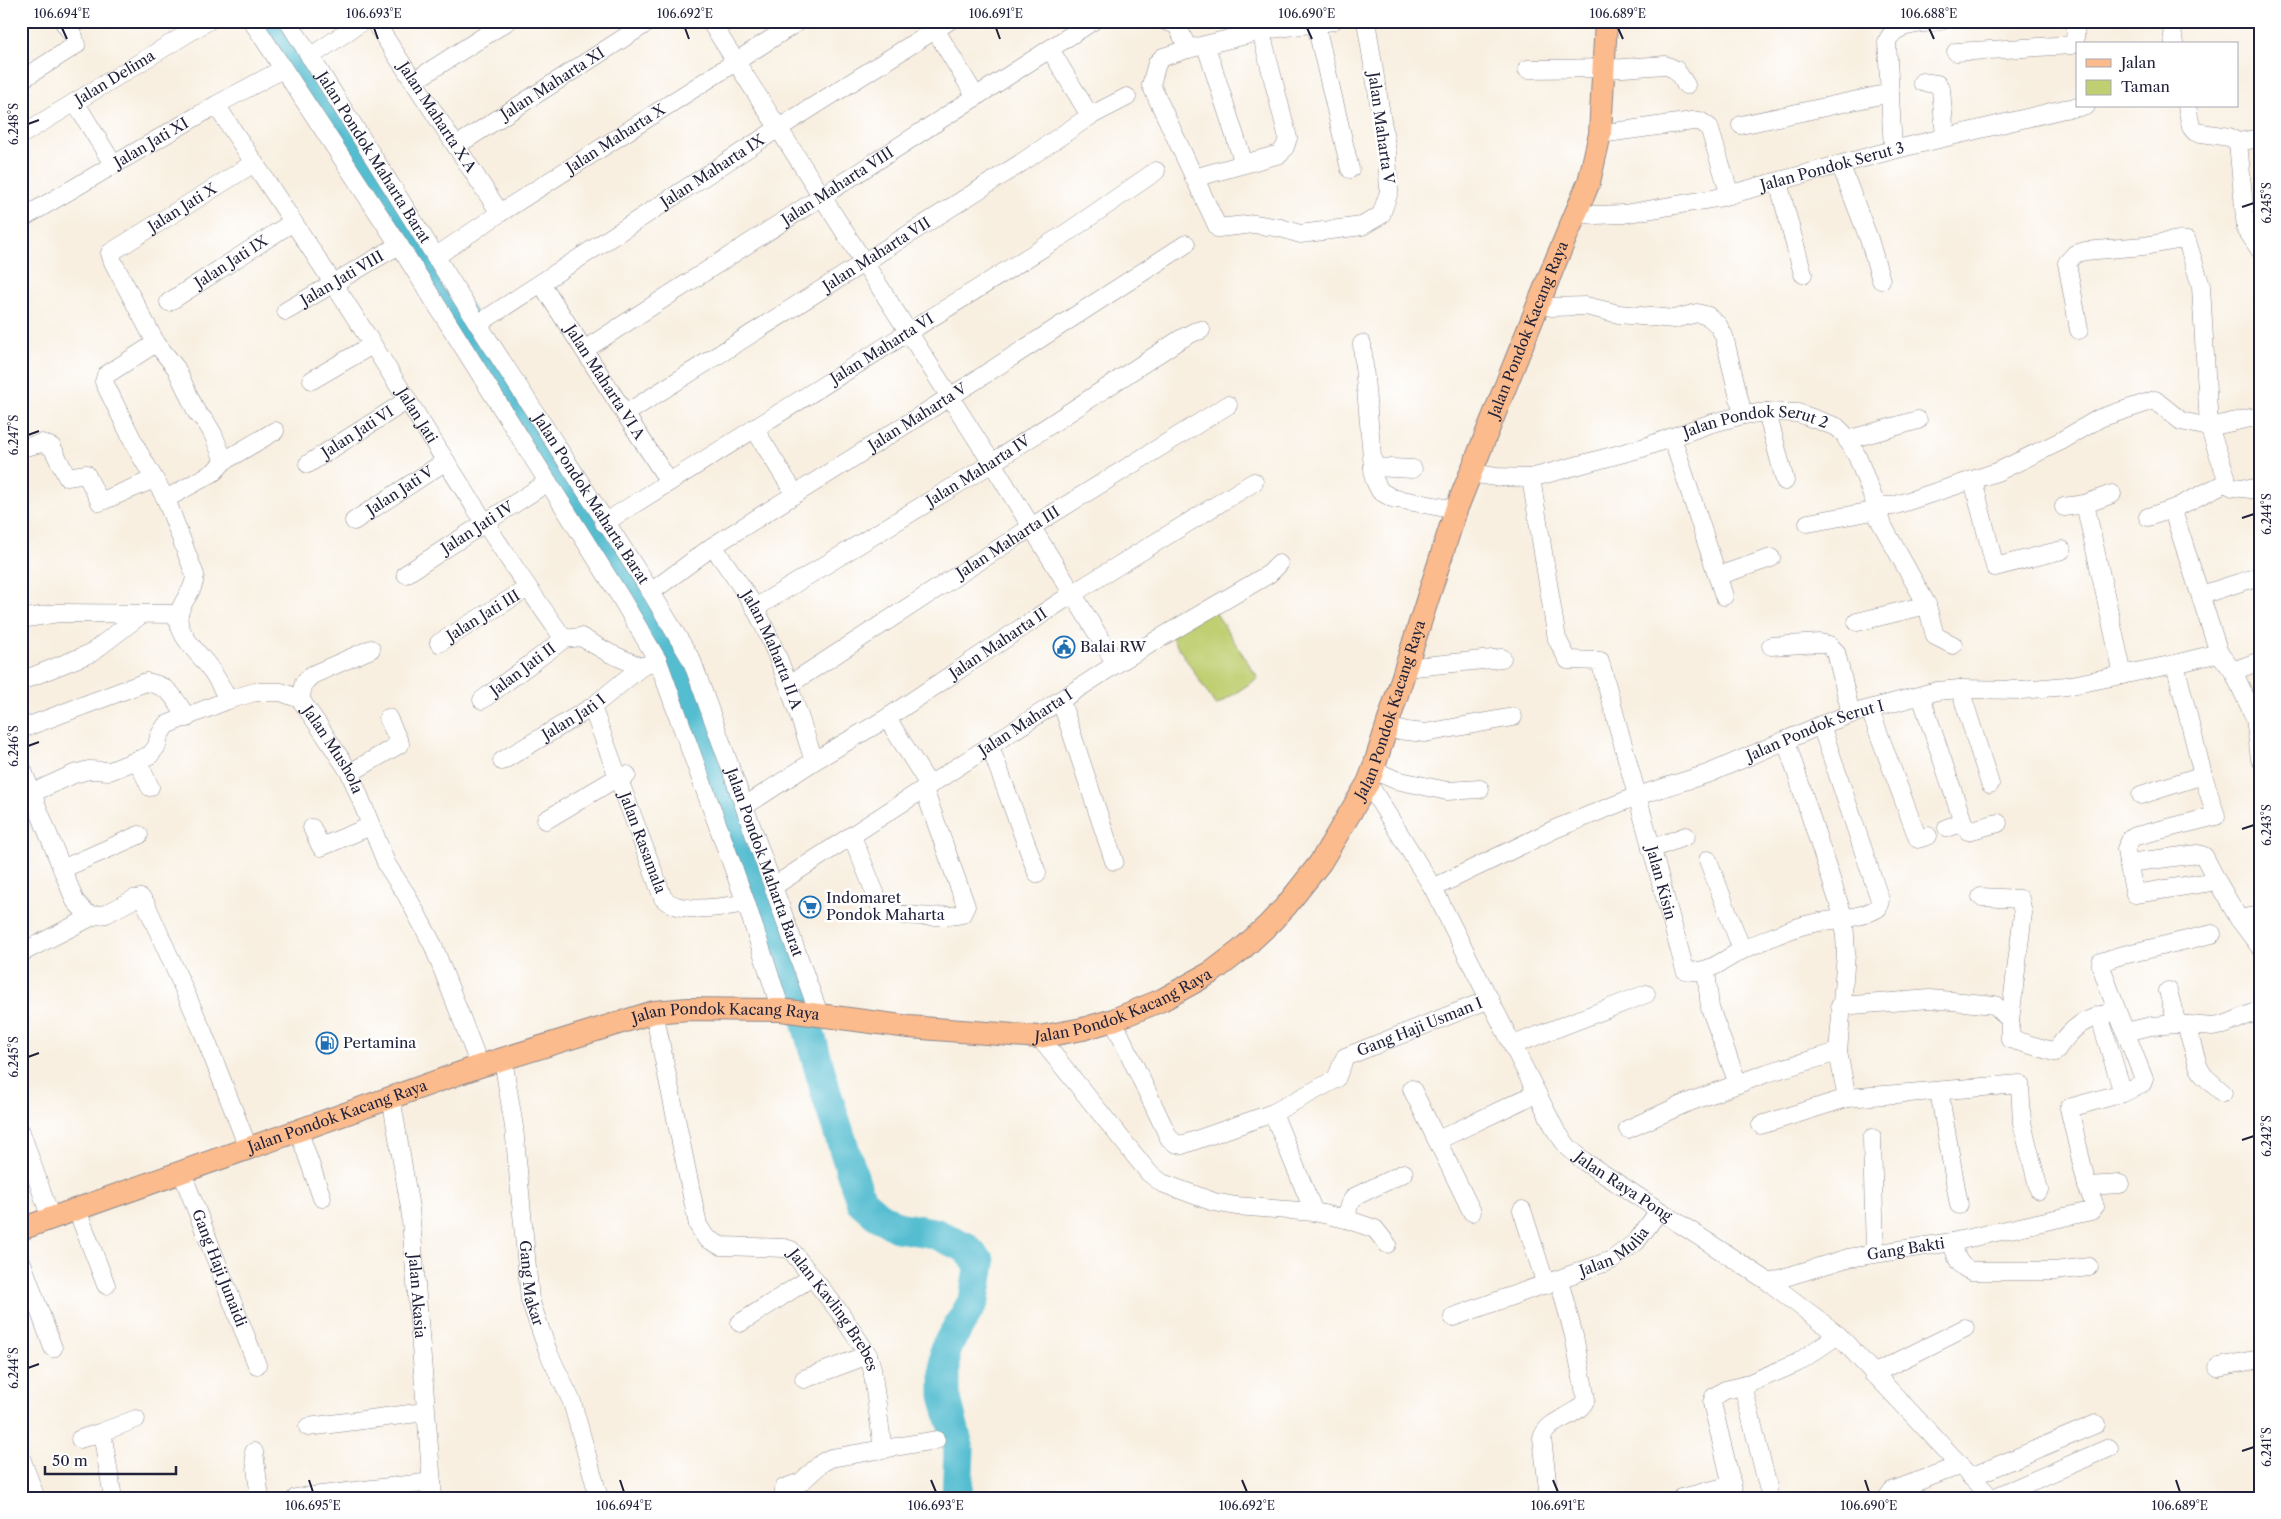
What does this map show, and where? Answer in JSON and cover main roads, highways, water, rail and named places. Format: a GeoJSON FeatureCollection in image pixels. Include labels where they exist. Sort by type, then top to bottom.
{"type":"FeatureCollection","features":[{"type":"Feature","properties":{"kind":"main road","name":"Jalan Pondok Kacang Raya"},"geometry":{"type":"LineString","coordinates":[[21,1229],[249,1150],[480,1066],[654,1012],[688,1009],[787,1010],[909,1027],[1038,1037],[1083,1029],[1113,1020],[1162,1000],[1212,972],[1241,950],[1286,906],[1320,863],[1371,777],[1388,729],[1405,668],[1456,510],[1554,264],[1578,213],[1589,182],[1600,134],[1606,21]]}},
{"type":"Feature","properties":{"kind":"waterway"},"geometry":{"type":"LineString","coordinates":[[273,21],[678,659],[792,970],[826,1093],[861,1201],[877,1215],[897,1227],[934,1233],[965,1247],[980,1263],[974,1300],[945,1349],[945,1395],[959,1450],[957,1498]]}},
{"type":"Feature","properties":{"kind":"place","name":"Balai RW"},"geometry":{"type":"Point","coordinates":[1064,647]}},
{"type":"Feature","properties":{"kind":"place","name":"Indomaret Pondok Maharta"},"geometry":{"type":"Point","coordinates":[810,907]}},
{"type":"Feature","properties":{"kind":"place","name":"Pertamina"},"geometry":{"type":"Point","coordinates":[327,1043]}}]}
